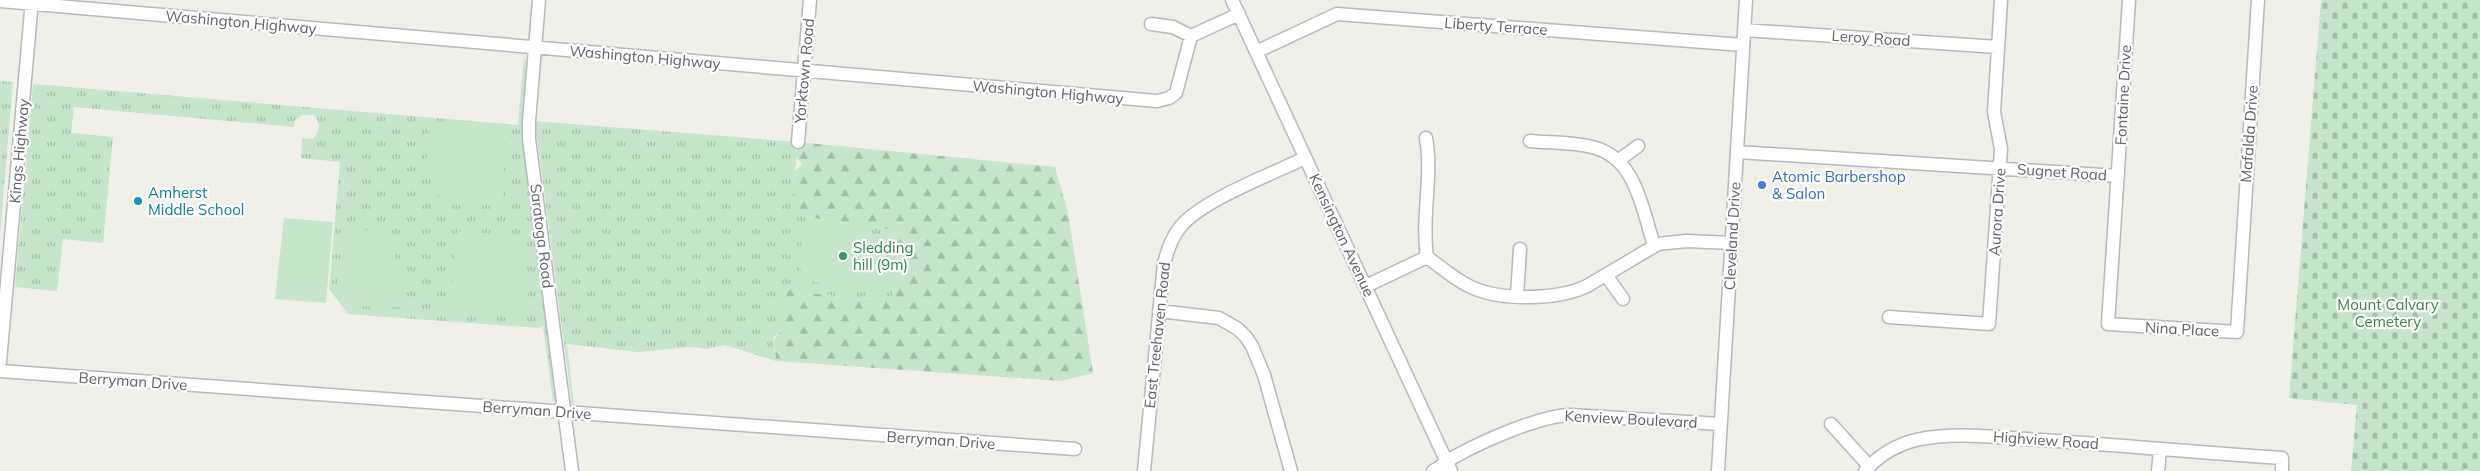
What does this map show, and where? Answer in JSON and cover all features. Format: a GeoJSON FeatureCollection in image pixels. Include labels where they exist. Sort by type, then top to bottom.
{"type":"FeatureCollection","features":[{"type":"Feature","properties":{"kind":"street","name":"Washington Highway"},"geometry":{"type":"LineString","coordinates":[[0,0],[1163,101],[1176,94],[1191,36]]}},
{"type":"Feature","properties":{"kind":"street","name":"Saratoga Road"},"geometry":{"type":"LineString","coordinates":[[539,0],[529,139],[572,471]]}},
{"type":"Feature","properties":{"kind":"street","name":"Yorktown Road"},"geometry":{"type":"LineString","coordinates":[[798,142],[810,0]]}},
{"type":"Feature","properties":{"kind":"street","name":"Kensington Avenue"},"geometry":{"type":"LineString","coordinates":[[1232,0],[1449,467]]}},
{"type":"Feature","properties":{"kind":"street","name":"Cleveland Drive"},"geometry":{"type":"LineString","coordinates":[[1718,471],[1746,0]]}},
{"type":"Feature","properties":{"kind":"street","name":"Aurora Drive"},"geometry":{"type":"LineString","coordinates":[[1889,317],[1989,324],[2001,149],[1994,112],[2001,0]]}},
{"type":"Feature","properties":{"kind":"street","name":"Fontaine Drive"},"geometry":{"type":"LineString","coordinates":[[2123,326],[2108,324],[2129,0]]}},
{"type":"Feature","properties":{"kind":"street","name":"Mafalda Drive"},"geometry":{"type":"LineString","coordinates":[[2241,268],[2258,0]]}},
{"type":"Feature","properties":{"kind":"street","name":"Kings Highway"},"geometry":{"type":"LineString","coordinates":[[0,362],[32,2]]}},
{"type":"Feature","properties":{"kind":"street"},"geometry":{"type":"LineString","coordinates":[[1151,24],[1173,27],[1191,36],[1239,14]]}},
{"type":"Feature","properties":{"kind":"street","name":"Liberty Terrace"},"geometry":{"type":"LineString","coordinates":[[1256,52],[1337,14],[1743,45]]}},
{"type":"Feature","properties":{"kind":"street","name":"Leroy Road"},"geometry":{"type":"LineString","coordinates":[[1744,30],[1998,47]]}},
{"type":"Feature","properties":{"kind":"street"},"geometry":{"type":"LineString","coordinates":[[1426,138],[1430,156],[1424,229],[1426,257]]}},
{"type":"Feature","properties":{"kind":"street"},"geometry":{"type":"LineString","coordinates":[[1530,141],[1594,147],[1619,160],[1634,182],[1654,245]]}},
{"type":"Feature","properties":{"kind":"street"},"geometry":{"type":"LineString","coordinates":[[1619,160],[1638,146]]}},
{"type":"Feature","properties":{"kind":"street","name":"Sugnet Road"},"geometry":{"type":"LineString","coordinates":[[1737,152],[2118,176]]}},
{"type":"Feature","properties":{"kind":"street","name":"East Treehaven Road"},"geometry":{"type":"LineString","coordinates":[[1144,471],[1164,263],[1171,242],[1182,225],[1198,211],[1305,158]]}},
{"type":"Feature","properties":{"kind":"street"},"geometry":{"type":"LineString","coordinates":[[1426,257],[1471,287],[1491,293],[1559,296],[1577,291],[1654,245],[1686,241],[1732,243]]}},
{"type":"Feature","properties":{"kind":"street"},"geometry":{"type":"LineString","coordinates":[[1517,295],[1520,249]]}},
{"type":"Feature","properties":{"kind":"street"},"geometry":{"type":"LineString","coordinates":[[1366,286],[1426,257]]}},
{"type":"Feature","properties":{"kind":"street","name":"Nina Place"},"geometry":{"type":"LineString","coordinates":[[2123,326],[2237,332],[2241,268]]}},
{"type":"Feature","properties":{"kind":"street"},"geometry":{"type":"LineString","coordinates":[[1606,275],[1623,299]]}},
{"type":"Feature","properties":{"kind":"street"},"geometry":{"type":"LineString","coordinates":[[1159,311],[1219,318],[1238,329],[1246,337],[1252,346],[1264,375],[1291,471]]}},
{"type":"Feature","properties":{"kind":"street","name":"Berryman Drive"},"geometry":{"type":"LineString","coordinates":[[0,371],[1075,449]]}},
{"type":"Feature","properties":{"kind":"street","name":"Kenview Boulevard"},"geometry":{"type":"LineString","coordinates":[[1433,471],[1449,467],[1456,456],[1534,422],[1562,415],[1721,424]]}},
{"type":"Feature","properties":{"kind":"street"},"geometry":{"type":"LineString","coordinates":[[1831,424],[1867,468]]}},
{"type":"Feature","properties":{"kind":"street","name":"Highview Road"},"geometry":{"type":"LineString","coordinates":[[1867,468],[1899,446],[1915,441],[1948,436],[2098,444],[2282,458],[2282,471]]}},
{"type":"Feature","properties":{"kind":"street"},"geometry":{"type":"LineString","coordinates":[[2158,471],[2160,450]]}},
{"type":"Feature","properties":{"kind":"green space","name":"Mount Calvary Cemetery"},"geometry":{"type":"Polygon","coordinates":[[[2321,0],[2480,0],[2480,471],[2351,471],[2357,405],[2289,398],[2321,0]]]}},
{"type":"Feature","properties":{"kind":"green space"},"geometry":{"type":"Polygon","coordinates":[[[524,56],[527,64],[522,128],[558,400],[556,403],[553,401],[543,326],[538,328],[348,314],[329,289],[340,162],[301,158],[302,138],[313,139],[318,129],[319,124],[314,115],[302,115],[295,120],[294,127],[74,107],[71,133],[113,137],[103,243],[63,239],[57,291],[15,287],[33,84],[518,125],[524,56]]]}},
{"type":"Feature","properties":{"kind":"green space"},"geometry":{"type":"Polygon","coordinates":[[[0,81],[13,82],[0,234],[0,81]]]}},
{"type":"Feature","properties":{"kind":"green space"},"geometry":{"type":"Polygon","coordinates":[[[430,121],[488,126],[505,143],[503,205],[459,206],[437,194],[426,165],[430,121]]]}},
{"type":"Feature","properties":{"kind":"green space"},"geometry":{"type":"Polygon","coordinates":[[[535,121],[798,142],[791,212],[829,221],[893,230],[898,256],[892,299],[827,295],[789,287],[781,330],[773,338],[776,361],[725,345],[707,349],[689,347],[638,352],[567,344],[574,405],[572,405],[535,121]]]}},
{"type":"Feature","properties":{"kind":"green space"},"geometry":{"type":"Polygon","coordinates":[[[798,142],[1055,167],[1068,213],[1093,373],[1061,381],[776,361],[774,340],[781,330],[776,320],[789,287],[802,291],[852,298],[891,299],[898,256],[893,230],[829,221],[791,212],[795,172],[802,164],[796,156],[798,142]]]}},
{"type":"Feature","properties":{"kind":"green space"},"geometry":{"type":"Polygon","coordinates":[[[284,218],[333,222],[326,303],[275,299],[284,218]]]}},
{"type":"Feature","properties":{"kind":"green space","name":"Sledding hill (9m)"},"geometry":{"type":"Polygon","coordinates":[[[811,225],[869,230],[886,245],[882,285],[869,293],[853,292],[804,279],[800,267],[802,232],[811,225]]]}},
{"type":"Feature","properties":{"kind":"green space"},"geometry":{"type":"Polygon","coordinates":[[[343,229],[377,231],[385,240],[400,266],[404,284],[405,307],[343,306],[336,297],[343,229]]]}},
{"type":"Feature","properties":{"kind":"green space"},"geometry":{"type":"Polygon","coordinates":[[[457,231],[524,236],[529,304],[520,316],[450,310],[457,231]]]}},
{"type":"Feature","properties":{"kind":"place","name":"Atomic Barbershop & Salon"},"geometry":{"type":"Point","coordinates":[1762,185]}},
{"type":"Feature","properties":{"kind":"place","name":"Amherst Middle School"},"geometry":{"type":"Point","coordinates":[138,201]}},
{"type":"Feature","properties":{"kind":"place","name":"Sledding hill (9m)"},"geometry":{"type":"Point","coordinates":[843,256]}}]}
